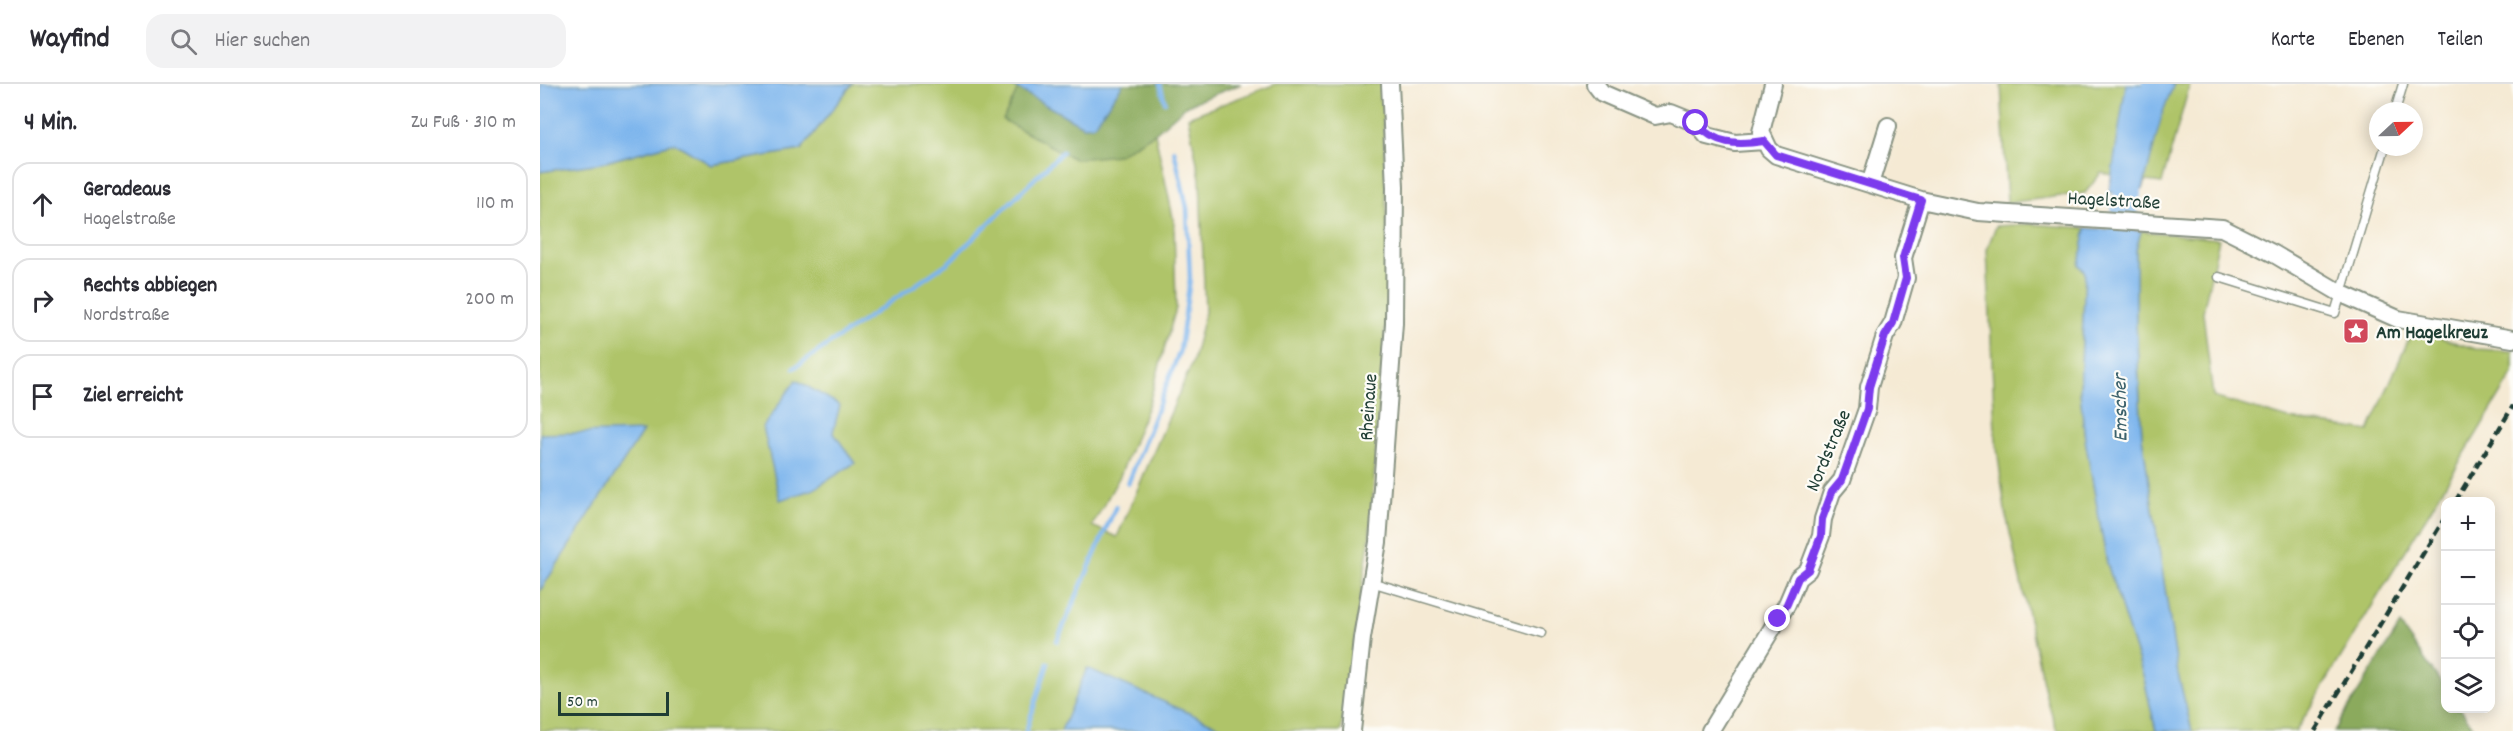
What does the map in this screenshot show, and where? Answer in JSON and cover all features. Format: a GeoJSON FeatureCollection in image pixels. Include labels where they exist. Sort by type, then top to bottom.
{"type":"FeatureCollection","features":[{"type":"Feature","properties":{"kind":"street","name":"Rheinaue"},"geometry":{"type":"LineString","coordinates":[[1352,731],[1362,638],[1378,542],[1394,322],[1395,187],[1390,84]]}},
{"type":"Feature","properties":{"kind":"street"},"geometry":{"type":"LineString","coordinates":[[1594,84],[1602,93],[1655,116],[1671,113],[1696,123],[1707,136],[1735,143],[1764,141],[1761,132],[1762,119],[1773,84]]}},
{"type":"Feature","properties":{"kind":"street"},"geometry":{"type":"LineString","coordinates":[[1870,184],[1888,126]]}},
{"type":"Feature","properties":{"kind":"street","name":"Hagelstraße"},"geometry":{"type":"LineString","coordinates":[[1764,141],[1776,155],[1921,200],[1978,212],[2222,228],[2342,294],[2398,319],[2513,339]]}},
{"type":"Feature","properties":{"kind":"street","name":"Nordstraße"},"geometry":{"type":"LineString","coordinates":[[1710,731],[1787,604],[1798,578],[1808,570],[1821,536],[1822,519],[1832,492],[1842,480],[1867,409],[1869,387],[1885,336],[1893,323],[1906,278],[1903,258],[1921,200]]}},
{"type":"Feature","properties":{"kind":"lane"},"geometry":{"type":"LineString","coordinates":[[2398,102],[2403,84]]}},
{"type":"Feature","properties":{"kind":"lane"},"geometry":{"type":"LineString","coordinates":[[2219,277],[2335,313],[2382,156]]}},
{"type":"Feature","properties":{"kind":"lane"},"geometry":{"type":"LineString","coordinates":[[1371,582],[1541,633]]}},
{"type":"Feature","properties":{"kind":"green space"},"geometry":{"type":"Polygon","coordinates":[[[852,84],[1009,84],[1018,89],[1003,120],[1118,155],[1155,133],[1174,222],[1176,308],[1149,403],[1120,476],[1092,526],[1117,537],[1193,361],[1205,312],[1200,178],[1188,117],[1276,84],[1382,84],[1389,274],[1370,535],[1341,731],[540,731],[540,172],[601,163],[675,143],[711,165],[801,150],[852,84]]]}},
{"type":"Feature","properties":{"kind":"green space"},"geometry":{"type":"Polygon","coordinates":[[[1123,84],[1241,84],[1187,105],[1155,133],[1118,155],[1074,159],[1003,120],[1018,89],[1083,126],[1094,125],[1123,84]]]}},
{"type":"Feature","properties":{"kind":"green space"},"geometry":{"type":"Polygon","coordinates":[[[2001,84],[2190,84],[2162,183],[2146,181],[2143,189],[2109,193],[2112,175],[2101,173],[2085,193],[2007,203],[2001,84]]]}},
{"type":"Feature","properties":{"kind":"green space"},"geometry":{"type":"Polygon","coordinates":[[[2030,224],[2086,228],[2079,265],[2085,272],[2080,391],[2085,439],[2107,563],[2144,678],[2156,731],[2057,731],[2046,696],[2005,510],[1995,432],[1987,249],[1996,226],[2030,224]]]}},
{"type":"Feature","properties":{"kind":"green space"},"geometry":{"type":"Polygon","coordinates":[[[2141,231],[2219,239],[2203,312],[2213,397],[2289,419],[2369,431],[2413,329],[2476,349],[2513,351],[2513,374],[2296,731],[2192,731],[2178,674],[2142,437],[2136,324],[2136,250],[2141,231]]]}},
{"type":"Feature","properties":{"kind":"green space"},"geometry":{"type":"Polygon","coordinates":[[[2400,625],[2441,682],[2441,713],[2464,713],[2476,731],[2334,731],[2400,625]]]}},
{"type":"Feature","properties":{"kind":"water"},"geometry":{"type":"Polygon","coordinates":[[[540,84],[852,84],[801,150],[711,165],[675,143],[601,163],[540,172],[540,84]]]}},
{"type":"Feature","properties":{"kind":"water"},"geometry":{"type":"Polygon","coordinates":[[[1009,84],[1123,84],[1094,125],[1083,126],[1009,84]]]}},
{"type":"Feature","properties":{"kind":"water"},"geometry":{"type":"Polygon","coordinates":[[[2126,84],[2174,84],[2162,114],[2143,189],[2109,193],[2126,84]]]}},
{"type":"Feature","properties":{"kind":"water"},"geometry":{"type":"Polygon","coordinates":[[[2086,228],[2141,231],[2136,250],[2136,324],[2142,437],[2178,674],[2192,731],[2156,731],[2144,678],[2107,563],[2085,439],[2080,391],[2085,272],[2079,265],[2086,228]]]}},
{"type":"Feature","properties":{"kind":"water"},"geometry":{"type":"Polygon","coordinates":[[[796,380],[840,405],[833,432],[855,463],[814,489],[780,500],[763,427],[796,380]]]}},
{"type":"Feature","properties":{"kind":"water"},"geometry":{"type":"Polygon","coordinates":[[[643,431],[542,588],[540,591],[540,434],[643,431]]]}},
{"type":"Feature","properties":{"kind":"water"},"geometry":{"type":"Polygon","coordinates":[[[1087,668],[1230,731],[1061,731],[1087,668]]]}},
{"type":"Feature","properties":{"kind":"waterway"},"geometry":{"type":"LineString","coordinates":[[1160,84],[1165,102]]}},
{"type":"Feature","properties":{"kind":"waterway","name":"Emscher"},"geometry":{"type":"LineString","coordinates":[[2119,250],[2129,182],[2156,84]]}},
{"type":"Feature","properties":{"kind":"waterway"},"geometry":{"type":"LineString","coordinates":[[1128,484],[1180,350],[1190,279],[1187,208],[1174,150]]}},
{"type":"Feature","properties":{"kind":"waterway"},"geometry":{"type":"LineString","coordinates":[[794,368],[949,262],[1062,152]]}},
{"type":"Feature","properties":{"kind":"waterway"},"geometry":{"type":"LineString","coordinates":[[1057,641],[1116,506]]}},
{"type":"Feature","properties":{"kind":"waterway"},"geometry":{"type":"LineString","coordinates":[[1026,731],[1048,663]]}},
{"type":"Feature","properties":{"kind":"railway"},"geometry":{"type":"LineString","coordinates":[[2458,497],[2513,406]]}},
{"type":"Feature","properties":{"kind":"railway"},"geometry":{"type":"LineString","coordinates":[[2315,731],[2441,524]]}},
{"type":"Feature","properties":{"kind":"place","name":"Am Hagelkreuz"},"geometry":{"type":"Point","coordinates":[2356,331]}},
{"type":"Feature","properties":{"kind":"route"},"geometry":{"type":"LineString","coordinates":[[1696,123],[1707,136],[1735,143],[1764,141],[1776,155],[1921,200],[1903,258],[1906,278],[1893,323],[1885,336],[1869,387],[1867,409],[1842,480],[1832,492],[1822,519],[1821,536],[1808,570],[1798,578],[1778,619]]}}]}
